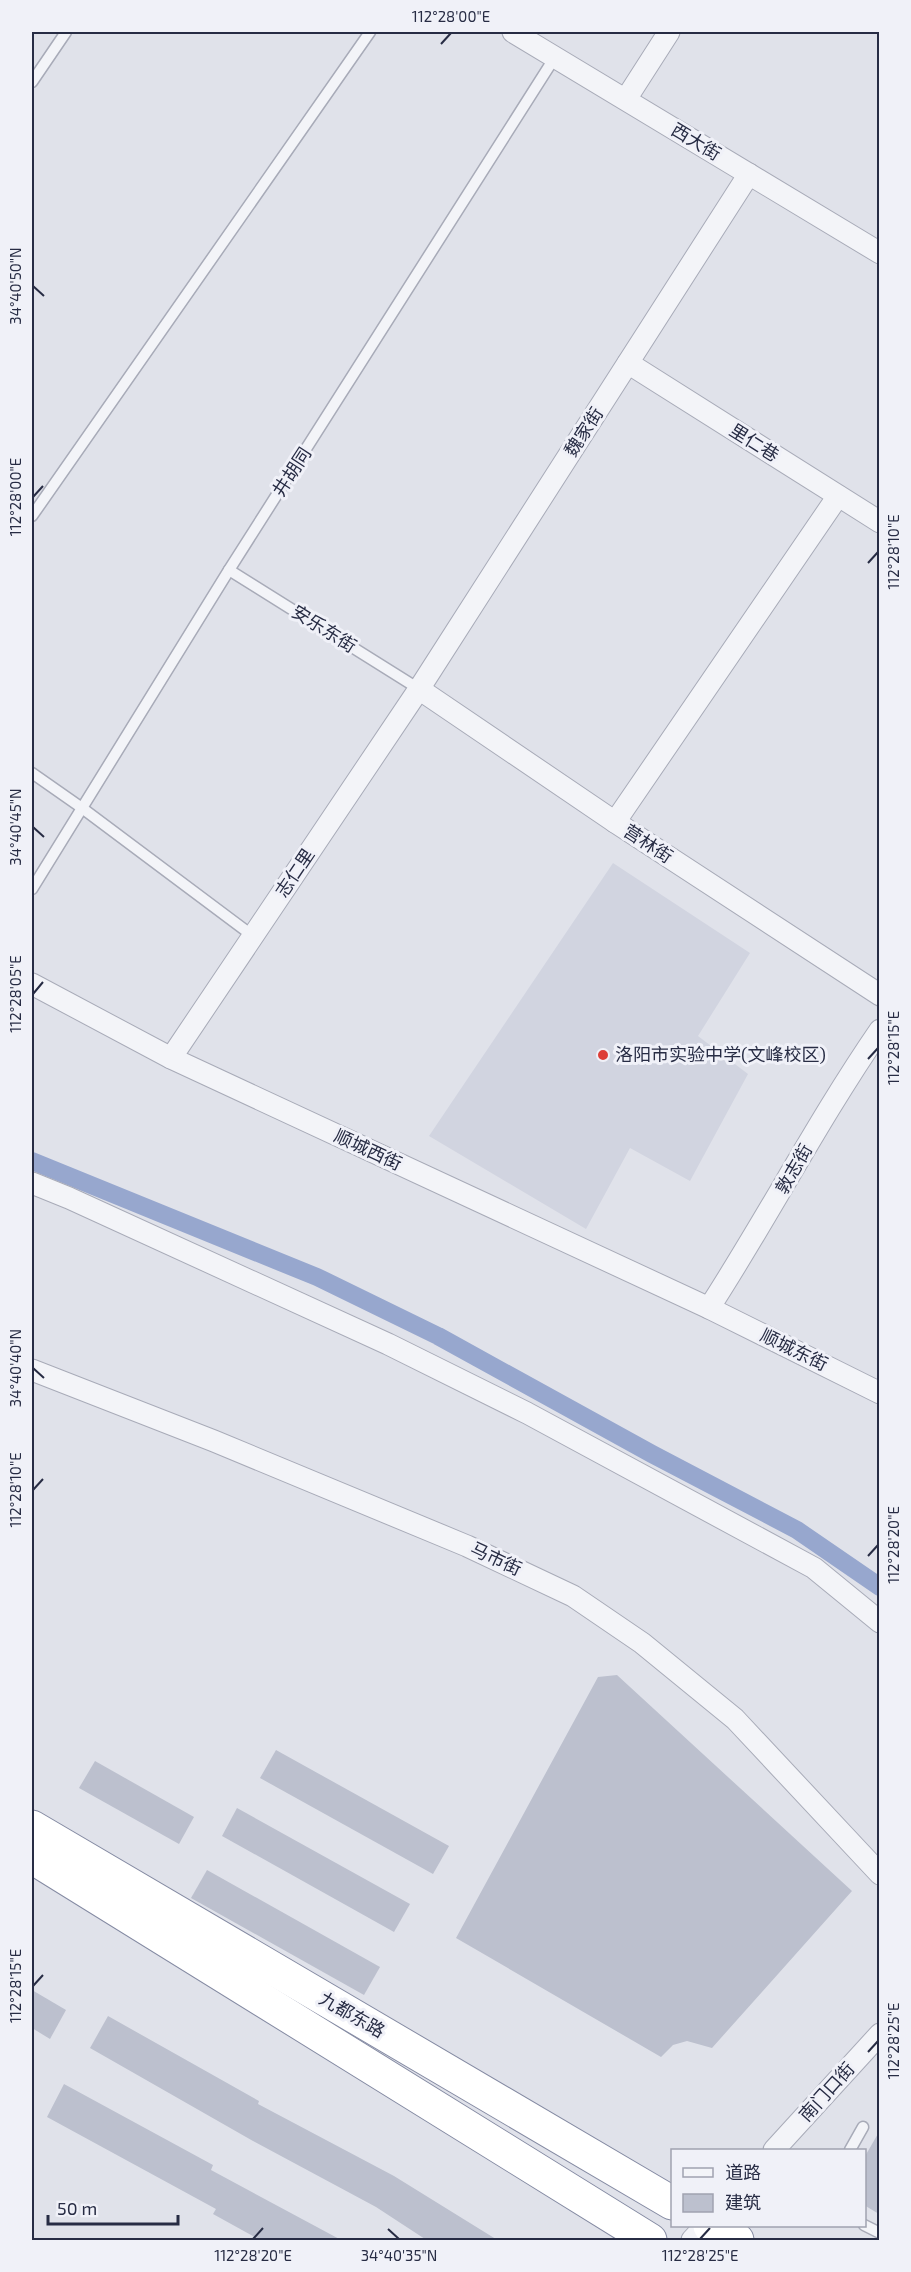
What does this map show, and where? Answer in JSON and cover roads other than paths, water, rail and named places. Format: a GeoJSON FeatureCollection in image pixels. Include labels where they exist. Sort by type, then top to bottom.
{"type":"FeatureCollection","features":[{"type":"Feature","properties":{"kind":"highway","name":"九都东路"},"geometry":{"type":"LineString","coordinates":[[32,1827],[671,2203]]}},
{"type":"Feature","properties":{"kind":"highway","name":"九都东路"},"geometry":{"type":"LineString","coordinates":[[32,1857],[650,2241]]}},
{"type":"Feature","properties":{"kind":"highway"},"geometry":{"type":"LineString","coordinates":[[712,2227],[737,2241]]}},
{"type":"Feature","properties":{"kind":"street","name":"西大街"},"geometry":{"type":"LineString","coordinates":[[513,32],[879,253]]}},
{"type":"Feature","properties":{"kind":"street"},"geometry":{"type":"LineString","coordinates":[[626,99],[669,32]]}},
{"type":"Feature","properties":{"kind":"street","name":"魏家街"},"geometry":{"type":"LineString","coordinates":[[419,689],[749,174]]}},
{"type":"Feature","properties":{"kind":"street","name":"里仁巷"},"geometry":{"type":"LineString","coordinates":[[628,363],[879,522]]}},
{"type":"Feature","properties":{"kind":"street"},"geometry":{"type":"LineString","coordinates":[[615,822],[838,496]]}},
{"type":"Feature","properties":{"kind":"street","name":"营林街"},"geometry":{"type":"LineString","coordinates":[[419,689],[615,822],[879,995]]}},
{"type":"Feature","properties":{"kind":"street","name":"志仁里"},"geometry":{"type":"LineString","coordinates":[[171,1058],[419,689]]}},
{"type":"Feature","properties":{"kind":"street","name":"顺城西街"},"geometry":{"type":"LineString","coordinates":[[32,984],[171,1058],[708,1308]]}},
{"type":"Feature","properties":{"kind":"street","name":"敦志街"},"geometry":{"type":"LineString","coordinates":[[708,1308],[742,1257],[850,1073],[879,1030]]}},
{"type":"Feature","properties":{"kind":"street"},"geometry":{"type":"LineString","coordinates":[[32,1183],[388,1344],[527,1413],[814,1568],[879,1622]]}},
{"type":"Feature","properties":{"kind":"street","name":"顺城东街"},"geometry":{"type":"LineString","coordinates":[[708,1308],[879,1393]]}},
{"type":"Feature","properties":{"kind":"street","name":"马市街"},"geometry":{"type":"LineString","coordinates":[[32,1370],[214,1441],[468,1546],[573,1596],[642,1643],[735,1719],[879,1874]]}},
{"type":"Feature","properties":{"kind":"street","name":"南门口街"},"geometry":{"type":"LineString","coordinates":[[776,2149],[879,2034]]}},
{"type":"Feature","properties":{"kind":"street"},"geometry":{"type":"LineString","coordinates":[[692,2241],[704,2227]]}},
{"type":"Feature","properties":{"kind":"lane"},"geometry":{"type":"LineString","coordinates":[[32,82],[66,32]]}},
{"type":"Feature","properties":{"kind":"lane"},"geometry":{"type":"LineString","coordinates":[[32,516],[370,32]]}},
{"type":"Feature","properties":{"kind":"lane","name":"井胡同"},"geometry":{"type":"LineString","coordinates":[[32,889],[229,570],[555,57]]}},
{"type":"Feature","properties":{"kind":"lane","name":"安乐东街"},"geometry":{"type":"LineString","coordinates":[[229,570],[419,689]]}},
{"type":"Feature","properties":{"kind":"lane"},"geometry":{"type":"LineString","coordinates":[[32,773],[253,936]]}},
{"type":"Feature","properties":{"kind":"lane"},"geometry":{"type":"LineString","coordinates":[[851,2149],[863,2127]]}},
{"type":"Feature","properties":{"kind":"waterway"},"geometry":{"type":"LineString","coordinates":[[32,1161],[317,1277],[438,1336],[652,1454],[797,1530],[880,1587]]}},
{"type":"Feature","properties":{"kind":"place","name":"洛阳市实验中学(文峰校区)"},"geometry":{"type":"Point","coordinates":[603,1055]}}]}
